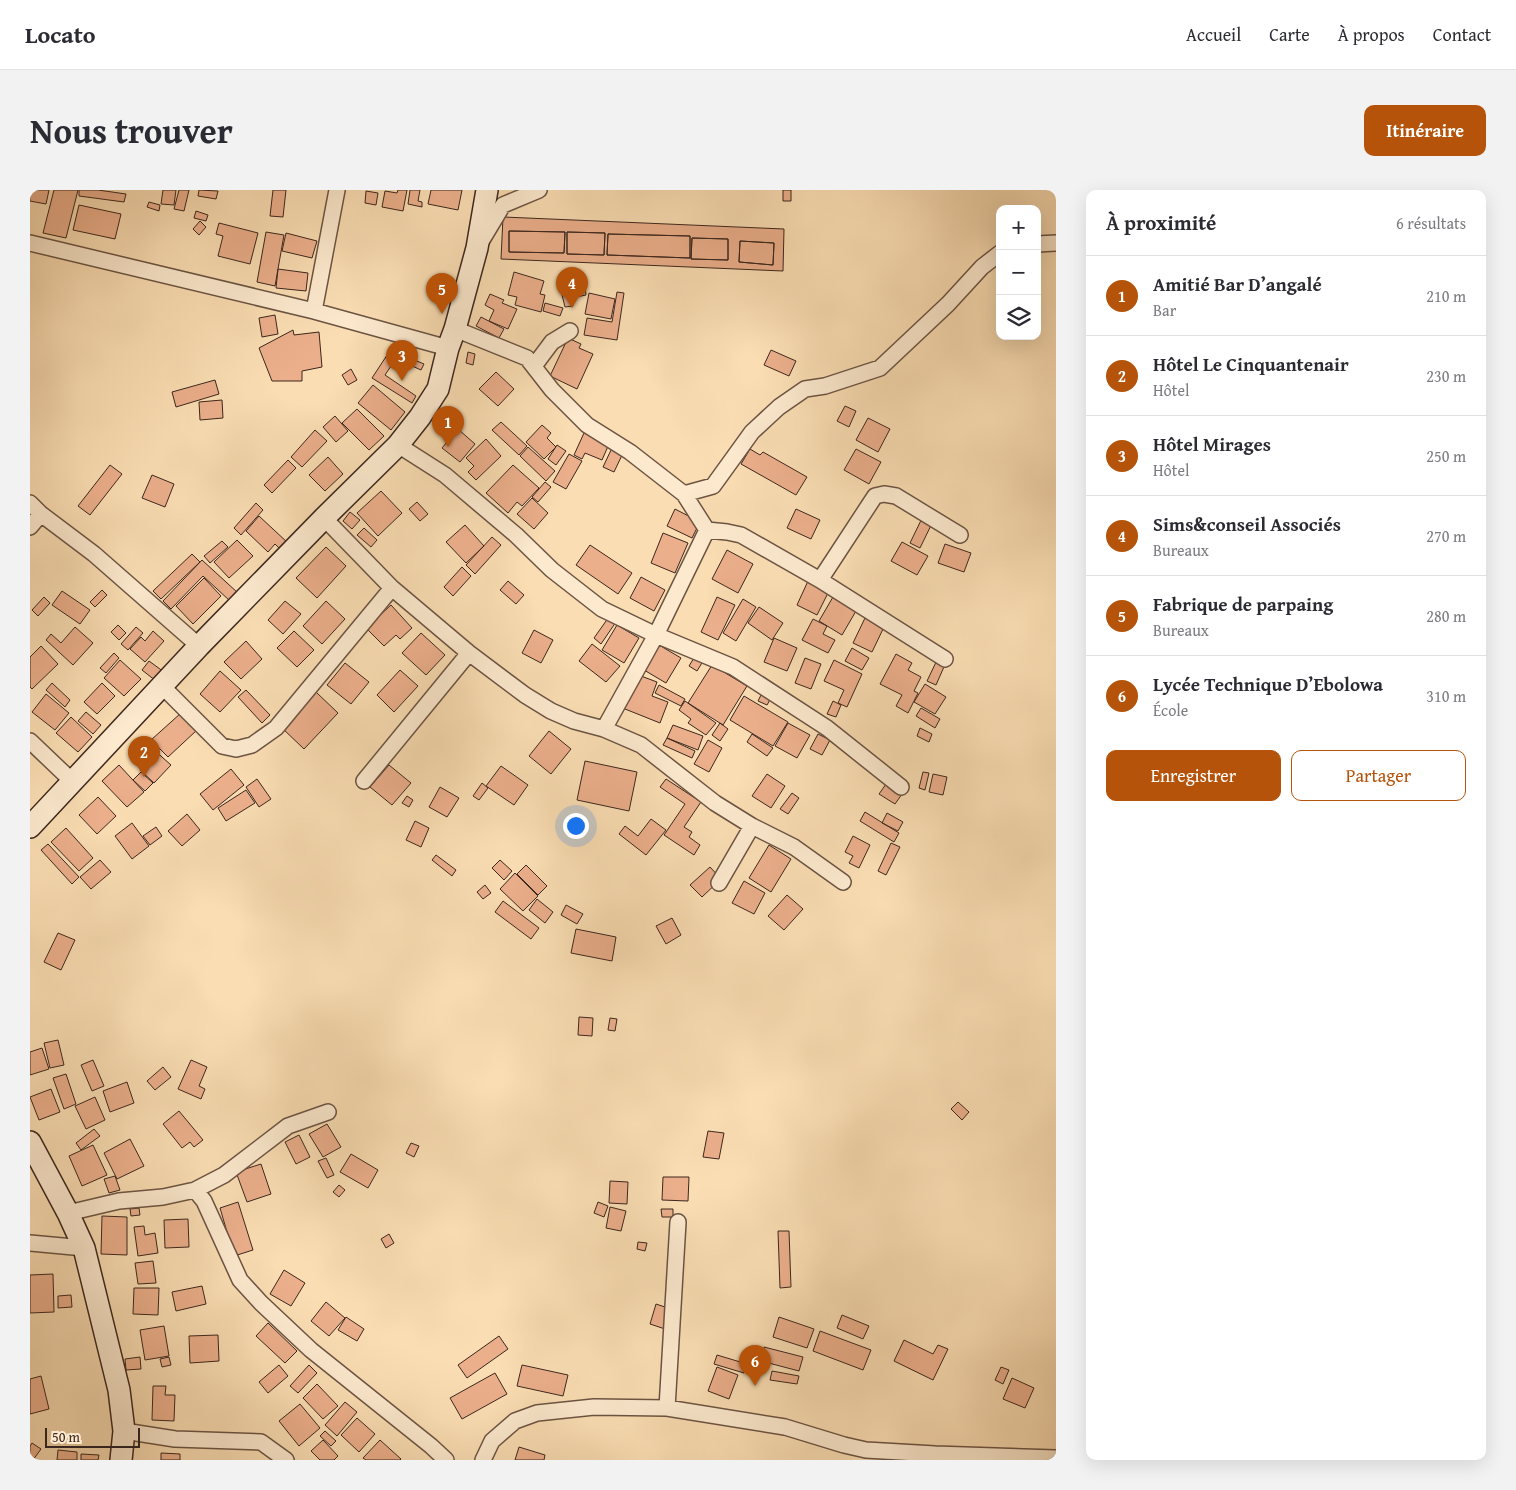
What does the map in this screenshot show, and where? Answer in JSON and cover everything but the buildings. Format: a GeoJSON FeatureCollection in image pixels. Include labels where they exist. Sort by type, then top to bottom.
{"type":"FeatureCollection","features":[{"type":"Feature","properties":{"kind":"street"},"geometry":{"type":"LineString","coordinates":[[314,311],[336,190]]}},
{"type":"Feature","properties":{"kind":"street"},"geometry":{"type":"LineString","coordinates":[[30,827],[199,646],[398,445],[420,416],[438,389],[477,248],[487,190]]}},
{"type":"Feature","properties":{"kind":"street"},"geometry":{"type":"LineString","coordinates":[[477,248],[503,205],[539,190]]}},
{"type":"Feature","properties":{"kind":"street"},"geometry":{"type":"LineString","coordinates":[[30,243],[314,311],[451,338],[527,358],[552,390],[587,425],[630,452],[684,494],[707,530]]}},
{"type":"Feature","properties":{"kind":"street"},"geometry":{"type":"LineString","coordinates":[[1041,244],[1056,243]]}},
{"type":"Feature","properties":{"kind":"street"},"geometry":{"type":"LineString","coordinates":[[684,494],[713,486],[752,432],[779,407],[805,390],[825,386],[880,368],[948,304],[982,266],[996,256]]}},
{"type":"Feature","properties":{"kind":"street"},"geometry":{"type":"LineString","coordinates":[[534,366],[552,342],[570,331]]}},
{"type":"Feature","properties":{"kind":"street"},"geometry":{"type":"LineString","coordinates":[[398,445],[445,475],[516,535],[552,570],[602,609],[733,667],[827,728],[901,787]]}},
{"type":"Feature","properties":{"kind":"street"},"geometry":{"type":"LineString","coordinates":[[820,580],[875,496],[884,494],[896,496],[960,536]]}},
{"type":"Feature","properties":{"kind":"street"},"geometry":{"type":"LineString","coordinates":[[30,503],[41,514],[94,554],[199,646]]}},
{"type":"Feature","properties":{"kind":"street"},"geometry":{"type":"LineString","coordinates":[[30,527],[41,514]]}},
{"type":"Feature","properties":{"kind":"street"},"geometry":{"type":"LineString","coordinates":[[324,518],[392,588],[469,653],[526,695],[551,711],[574,721],[604,729],[641,745],[715,803],[752,826],[794,848],[843,882]]}},
{"type":"Feature","properties":{"kind":"street"},"geometry":{"type":"LineString","coordinates":[[604,729],[656,634],[707,530]]}},
{"type":"Feature","properties":{"kind":"street"},"geometry":{"type":"LineString","coordinates":[[707,530],[727,532],[741,536],[820,580],[945,659]]}},
{"type":"Feature","properties":{"kind":"street"},"geometry":{"type":"LineString","coordinates":[[162,686],[222,746],[236,749],[252,745],[276,728],[392,588]]}},
{"type":"Feature","properties":{"kind":"street"},"geometry":{"type":"LineString","coordinates":[[364,780],[469,653]]}},
{"type":"Feature","properties":{"kind":"street"},"geometry":{"type":"LineString","coordinates":[[30,742],[72,780]]}},
{"type":"Feature","properties":{"kind":"street"},"geometry":{"type":"LineString","coordinates":[[719,883],[752,826]]}},
{"type":"Feature","properties":{"kind":"street"},"geometry":{"type":"LineString","coordinates":[[68,1212],[119,1201],[163,1197],[194,1190],[224,1174],[288,1126],[328,1112]]}},
{"type":"Feature","properties":{"kind":"street"},"geometry":{"type":"LineString","coordinates":[[30,1142],[68,1212],[84,1248],[119,1390],[124,1431],[121,1460]]}},
{"type":"Feature","properties":{"kind":"street"},"geometry":{"type":"LineString","coordinates":[[194,1190],[204,1201],[240,1280],[311,1350],[446,1460]]}},
{"type":"Feature","properties":{"kind":"street"},"geometry":{"type":"LineString","coordinates":[[667,1408],[678,1222]]}},
{"type":"Feature","properties":{"kind":"street"},"geometry":{"type":"LineString","coordinates":[[30,1243],[84,1248]]}},
{"type":"Feature","properties":{"kind":"street"},"geometry":{"type":"LineString","coordinates":[[483,1460],[492,1441],[515,1421],[537,1413],[594,1407],[667,1408],[785,1426],[866,1450],[1056,1458]]}},
{"type":"Feature","properties":{"kind":"street"},"geometry":{"type":"LineString","coordinates":[[124,1431],[175,1439],[261,1442],[286,1460]]}},
{"type":"Feature","properties":{"kind":"place","name":"Sims&conseil Associés"},"geometry":{"type":"Point","coordinates":[572,308]}},
{"type":"Feature","properties":{"kind":"place","name":"Fabrique de parpaing"},"geometry":{"type":"Point","coordinates":[442,314]}},
{"type":"Feature","properties":{"kind":"place","name":"Hôtel Mirages"},"geometry":{"type":"Point","coordinates":[402,381]}},
{"type":"Feature","properties":{"kind":"place","name":"Amitié Bar D’angalé"},"geometry":{"type":"Point","coordinates":[448,447]}},
{"type":"Feature","properties":{"kind":"place","name":"Hôtel Le Cinquantenair"},"geometry":{"type":"Point","coordinates":[144,777]}},
{"type":"Feature","properties":{"kind":"place","name":"Lycée Technique D’Ebolowa"},"geometry":{"type":"Point","coordinates":[755,1386]}}]}
